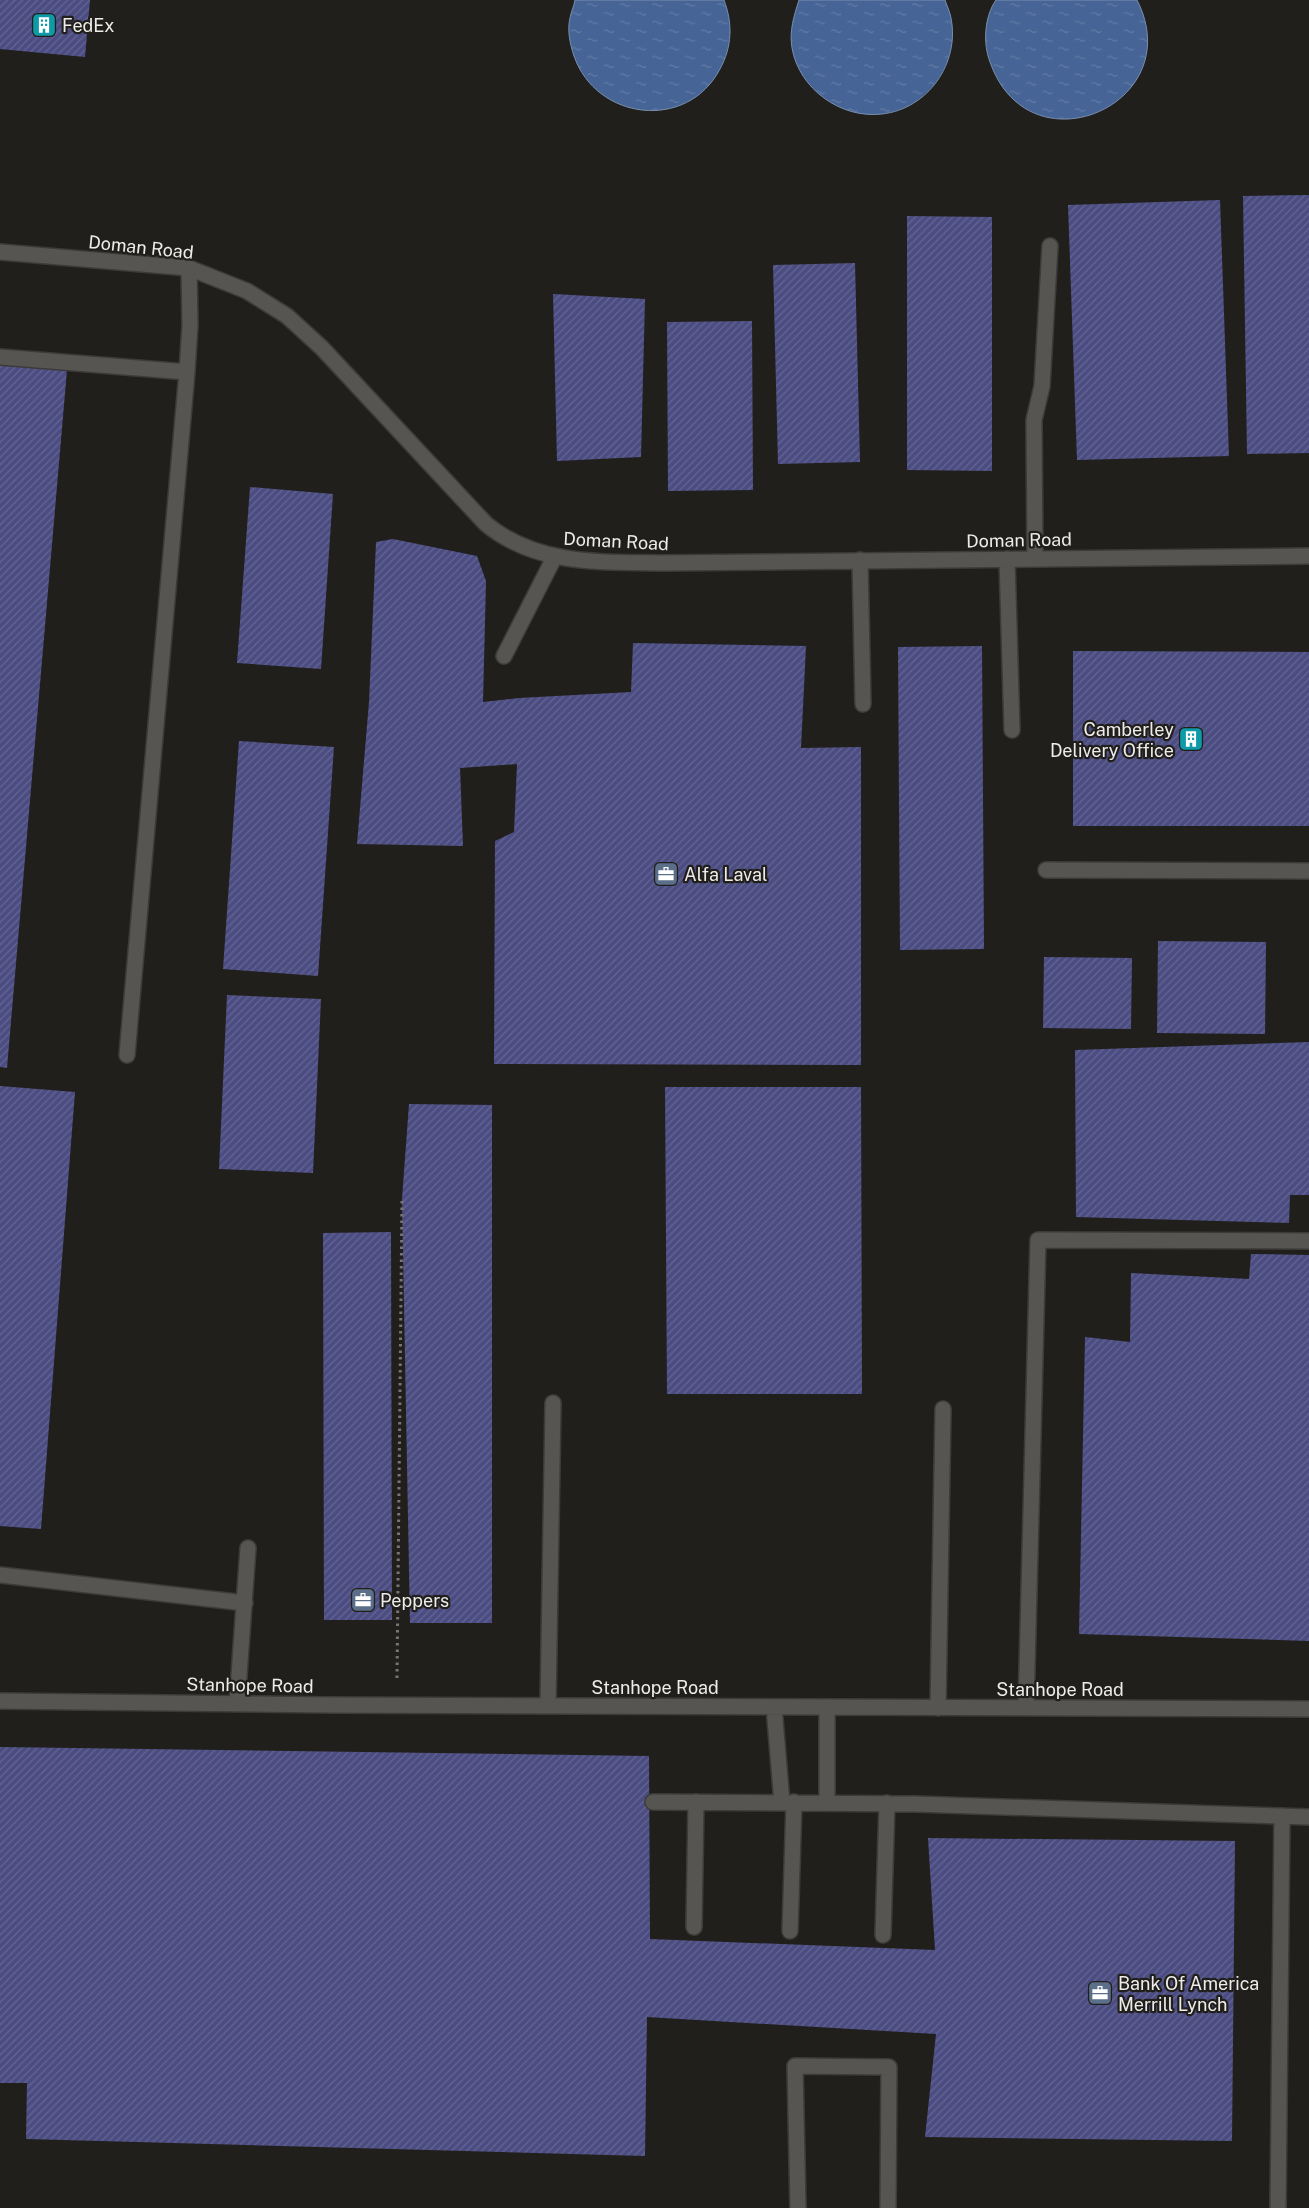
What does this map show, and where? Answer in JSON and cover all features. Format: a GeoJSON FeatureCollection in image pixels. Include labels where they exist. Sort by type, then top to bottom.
{"type":"FeatureCollection","features":[{"type":"Feature","properties":{"kind":"street"},"geometry":{"type":"LineString","coordinates":[[1035,558],[1034,420],[1042,386],[1050,246]]}},
{"type":"Feature","properties":{"kind":"street","name":"Doman Road"},"geometry":{"type":"LineString","coordinates":[[0,252],[189,268],[248,291],[287,316],[322,348],[486,524],[496,532],[525,547],[555,556],[581,561],[664,564],[860,560],[1309,556]]}},
{"type":"Feature","properties":{"kind":"street"},"geometry":{"type":"LineString","coordinates":[[127,1055],[187,372],[190,325],[189,268]]}},
{"type":"Feature","properties":{"kind":"street"},"geometry":{"type":"LineString","coordinates":[[0,356],[187,372]]}},
{"type":"Feature","properties":{"kind":"street"},"geometry":{"type":"LineString","coordinates":[[504,656],[555,556]]}},
{"type":"Feature","properties":{"kind":"street"},"geometry":{"type":"LineString","coordinates":[[1008,559],[1012,730]]}},
{"type":"Feature","properties":{"kind":"street"},"geometry":{"type":"LineString","coordinates":[[860,560],[863,704]]}},
{"type":"Feature","properties":{"kind":"street"},"geometry":{"type":"LineString","coordinates":[[1046,870],[1309,871]]}},
{"type":"Feature","properties":{"kind":"street"},"geometry":{"type":"LineString","coordinates":[[1026,1708],[1038,1240],[1309,1241]]}},
{"type":"Feature","properties":{"kind":"street"},"geometry":{"type":"LineString","coordinates":[[548,1706],[553,1403]]}},
{"type":"Feature","properties":{"kind":"street"},"geometry":{"type":"LineString","coordinates":[[938,1708],[943,1409]]}},
{"type":"Feature","properties":{"kind":"street"},"geometry":{"type":"LineString","coordinates":[[237,1704],[248,1548]]}},
{"type":"Feature","properties":{"kind":"street"},"geometry":{"type":"LineString","coordinates":[[0,1575],[245,1602]]}},
{"type":"Feature","properties":{"kind":"street","name":"Stanhope Road"},"geometry":{"type":"LineString","coordinates":[[0,1701],[548,1706],[1309,1709]]}},
{"type":"Feature","properties":{"kind":"street"},"geometry":{"type":"LineString","coordinates":[[774,1707],[788,1803],[790,1931]]}},
{"type":"Feature","properties":{"kind":"street"},"geometry":{"type":"LineString","coordinates":[[827,1707],[827,1803]]}},
{"type":"Feature","properties":{"kind":"street"},"geometry":{"type":"LineString","coordinates":[[653,1802],[887,1803],[1309,1817]]}},
{"type":"Feature","properties":{"kind":"street"},"geometry":{"type":"LineString","coordinates":[[694,1927],[696,1802]]}},
{"type":"Feature","properties":{"kind":"street"},"geometry":{"type":"LineString","coordinates":[[882,1936],[887,1803]]}},
{"type":"Feature","properties":{"kind":"street"},"geometry":{"type":"LineString","coordinates":[[1278,2208],[1282,1816]]}},
{"type":"Feature","properties":{"kind":"street"},"geometry":{"type":"LineString","coordinates":[[798,2208],[795,2066],[889,2067],[888,2208]]}},
{"type":"Feature","properties":{"kind":"path"},"geometry":{"type":"LineString","coordinates":[[397,1705],[402,1199]]}},
{"type":"Feature","properties":{"kind":"water"},"geometry":{"type":"Polygon","coordinates":[[[575,0],[724,0],[729,18],[730,35],[724,61],[705,89],[686,103],[665,109],[643,110],[621,105],[601,94],[585,78],[574,56],[570,42],[569,27],[575,0]]]}},
{"type":"Feature","properties":{"kind":"water"},"geometry":{"type":"Polygon","coordinates":[[[799,0],[945,0],[951,16],[953,35],[945,67],[937,81],[926,93],[913,103],[899,110],[882,114],[867,114],[852,112],[837,106],[813,88],[803,76],[796,63],[791,36],[799,0]]]}},
{"type":"Feature","properties":{"kind":"water"},"geometry":{"type":"Polygon","coordinates":[[[996,0],[1137,0],[1148,37],[1142,69],[1124,95],[1098,112],[1068,119],[1037,114],[1010,96],[990,62],[986,47],[986,31],[989,14],[996,0]]]}},
{"type":"Feature","properties":{"kind":"building","name":"FedEx"},"geometry":{"type":"Polygon","coordinates":[[[0,0],[90,0],[85,57],[0,49],[0,0]]]}},
{"type":"Feature","properties":{"kind":"building"},"geometry":{"type":"Polygon","coordinates":[[[1309,195],[1309,453],[1247,454],[1243,196],[1309,195]]]}},
{"type":"Feature","properties":{"kind":"building"},"geometry":{"type":"Polygon","coordinates":[[[1220,200],[1229,456],[1077,460],[1068,205],[1220,200]]]}},
{"type":"Feature","properties":{"kind":"building"},"geometry":{"type":"Polygon","coordinates":[[[907,216],[992,217],[992,471],[907,470],[907,216]]]}},
{"type":"Feature","properties":{"kind":"building"},"geometry":{"type":"Polygon","coordinates":[[[855,263],[860,462],[778,464],[773,265],[855,263]]]}},
{"type":"Feature","properties":{"kind":"building"},"geometry":{"type":"Polygon","coordinates":[[[553,294],[645,299],[641,457],[557,461],[553,294]]]}},
{"type":"Feature","properties":{"kind":"building"},"geometry":{"type":"Polygon","coordinates":[[[752,321],[753,490],[668,491],[667,322],[752,321]]]}},
{"type":"Feature","properties":{"kind":"building"},"geometry":{"type":"Polygon","coordinates":[[[0,364],[67,370],[7,1068],[0,1067],[0,364]]]}},
{"type":"Feature","properties":{"kind":"building"},"geometry":{"type":"Polygon","coordinates":[[[250,487],[333,494],[321,669],[237,663],[250,487]]]}},
{"type":"Feature","properties":{"kind":"building"},"geometry":{"type":"Polygon","coordinates":[[[393,539],[477,556],[486,581],[483,702],[519,698],[631,692],[633,643],[806,646],[801,748],[861,747],[861,1065],[494,1064],[495,841],[514,832],[517,764],[460,768],[463,846],[357,844],[369,702],[376,542],[393,539]]]}},
{"type":"Feature","properties":{"kind":"building"},"geometry":{"type":"Polygon","coordinates":[[[982,646],[984,949],[900,950],[898,647],[982,646]]]}},
{"type":"Feature","properties":{"kind":"building","name":"Camberley Delivery Office"},"geometry":{"type":"Polygon","coordinates":[[[1073,651],[1309,652],[1309,826],[1073,826],[1073,651]]]}},
{"type":"Feature","properties":{"kind":"building"},"geometry":{"type":"Polygon","coordinates":[[[239,741],[334,747],[318,976],[223,969],[239,741]]]}},
{"type":"Feature","properties":{"kind":"building"},"geometry":{"type":"Polygon","coordinates":[[[1158,941],[1266,942],[1265,1034],[1157,1033],[1158,941]]]}},
{"type":"Feature","properties":{"kind":"building"},"geometry":{"type":"Polygon","coordinates":[[[1044,957],[1132,958],[1131,1029],[1043,1028],[1044,957]]]}},
{"type":"Feature","properties":{"kind":"building"},"geometry":{"type":"Polygon","coordinates":[[[227,995],[321,999],[313,1173],[219,1169],[227,995]]]}},
{"type":"Feature","properties":{"kind":"building"},"geometry":{"type":"Polygon","coordinates":[[[1309,1042],[1309,1195],[1290,1195],[1289,1223],[1076,1217],[1075,1050],[1309,1042]]]}},
{"type":"Feature","properties":{"kind":"building"},"geometry":{"type":"Polygon","coordinates":[[[0,1086],[75,1092],[41,1529],[0,1526],[0,1086]]]}},
{"type":"Feature","properties":{"kind":"building"},"geometry":{"type":"Polygon","coordinates":[[[665,1087],[861,1087],[862,1394],[667,1394],[665,1087]]]}},
{"type":"Feature","properties":{"kind":"building"},"geometry":{"type":"Polygon","coordinates":[[[409,1104],[492,1105],[492,1623],[410,1623],[402,1199],[409,1104]]]}},
{"type":"Feature","properties":{"kind":"building"},"geometry":{"type":"Polygon","coordinates":[[[391,1232],[392,1620],[324,1620],[323,1233],[391,1232]]]}},
{"type":"Feature","properties":{"kind":"building"},"geometry":{"type":"Polygon","coordinates":[[[1251,1254],[1309,1255],[1309,1641],[1079,1634],[1085,1337],[1130,1342],[1131,1273],[1249,1279],[1251,1254]]]}},
{"type":"Feature","properties":{"kind":"building"},"geometry":{"type":"Polygon","coordinates":[[[0,1747],[649,1756],[650,1939],[935,1950],[928,1838],[1235,1841],[1232,2141],[925,2137],[936,2034],[647,2017],[645,2156],[26,2139],[27,2083],[0,2083],[0,1747]]]}},
{"type":"Feature","properties":{"kind":"place","name":"FedEx"},"geometry":{"type":"Point","coordinates":[44,25]}},
{"type":"Feature","properties":{"kind":"place","name":"Camberley Delivery Office"},"geometry":{"type":"Point","coordinates":[1191,739]}},
{"type":"Feature","properties":{"kind":"place","name":"Alfa Laval"},"geometry":{"type":"Point","coordinates":[666,874]}},
{"type":"Feature","properties":{"kind":"place","name":"Peppers"},"geometry":{"type":"Point","coordinates":[363,1600]}},
{"type":"Feature","properties":{"kind":"place","name":"Bank Of America Merrill Lynch"},"geometry":{"type":"Point","coordinates":[1100,1993]}}]}
